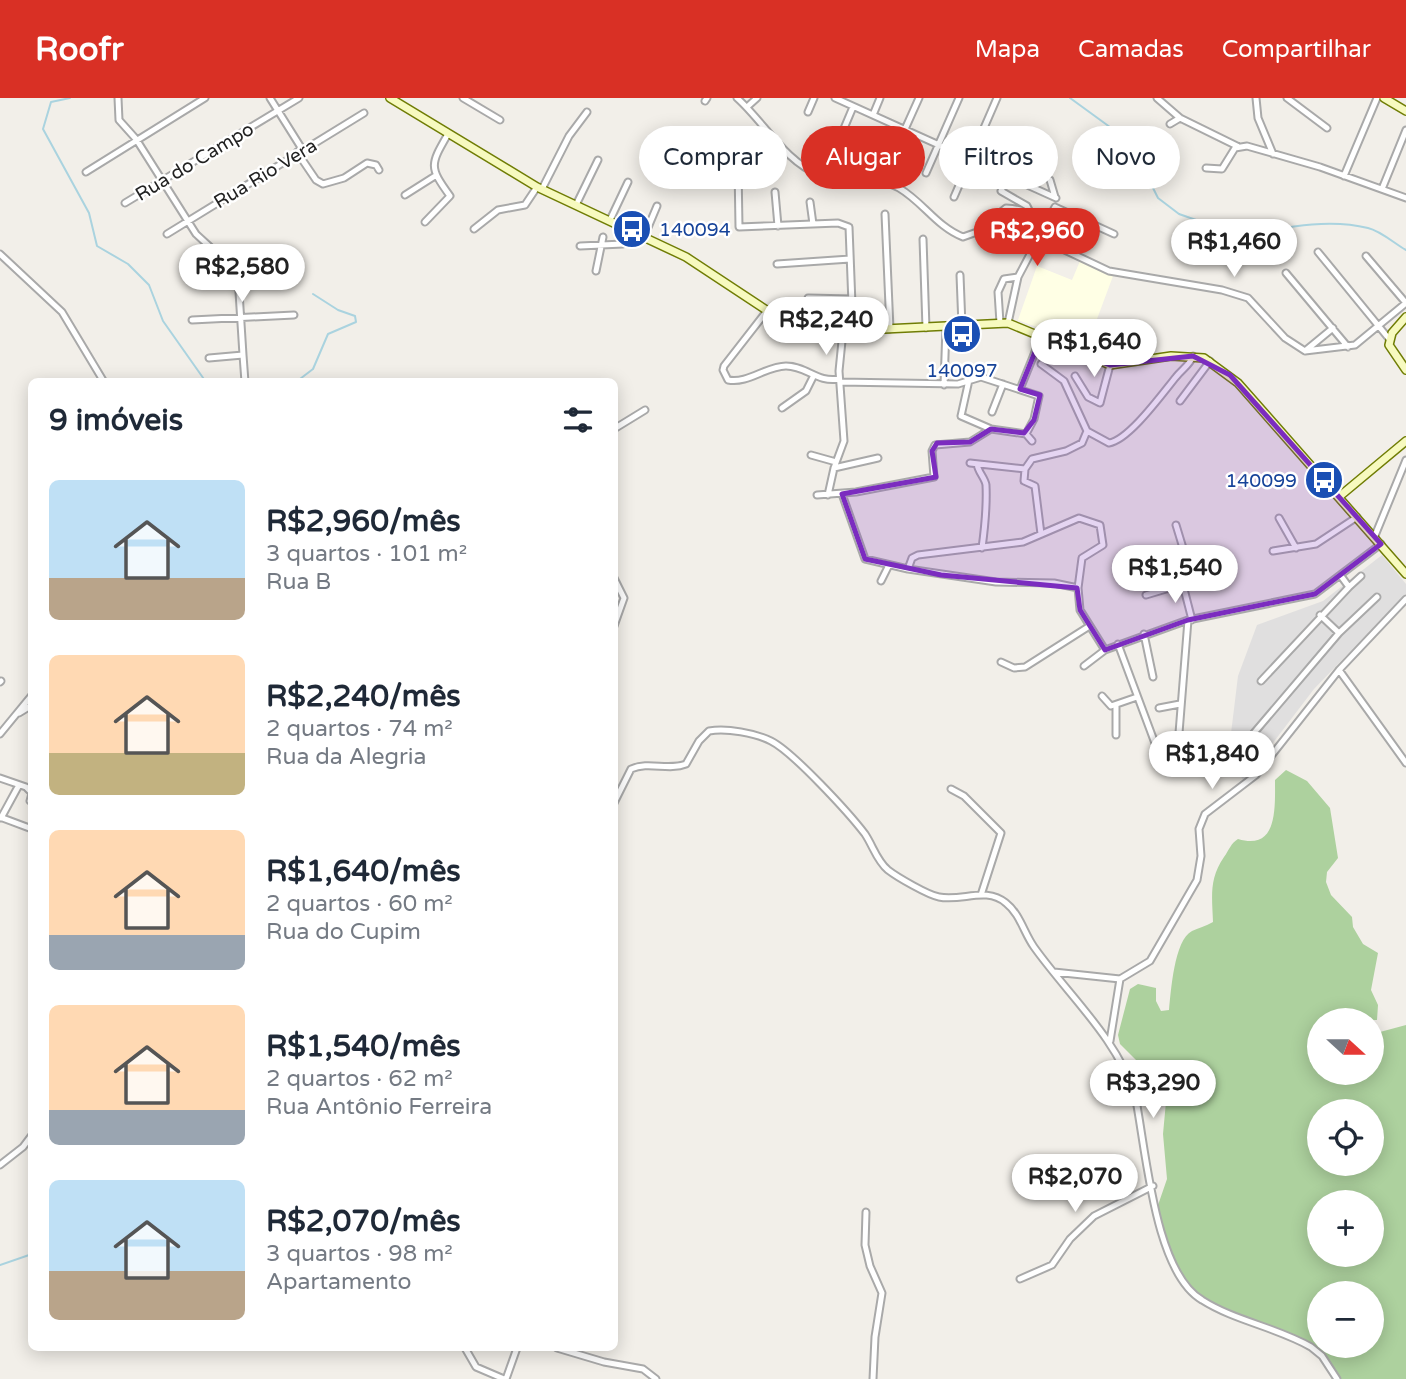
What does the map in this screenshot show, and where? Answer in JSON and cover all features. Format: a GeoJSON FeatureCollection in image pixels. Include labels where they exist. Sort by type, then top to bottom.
{"type":"FeatureCollection","features":[{"type":"Feature","properties":{"kind":"main road"},"geometry":{"type":"LineString","coordinates":[[390,98],[402,102],[448,134],[540,188],[686,257],[775,318],[805,328],[843,331],[1004,323],[1112,365],[1193,356],[1210,362],[1230,375],[1405,570]]}},
{"type":"Feature","properties":{"kind":"main road"},"geometry":{"type":"LineString","coordinates":[[1384,98],[1406,111]]}},
{"type":"Feature","properties":{"kind":"main road"},"geometry":{"type":"LineString","coordinates":[[1406,317],[1389,343],[1406,370]]}},
{"type":"Feature","properties":{"kind":"main road"},"geometry":{"type":"LineString","coordinates":[[1340,496],[1405,444]]}},
{"type":"Feature","properties":{"kind":"street"},"geometry":{"type":"LineString","coordinates":[[118,98],[119,120],[136,139],[204,244],[233,268],[240,288],[245,378]]}},
{"type":"Feature","properties":{"kind":"street"},"geometry":{"type":"LineString","coordinates":[[86,173],[136,139],[205,98]]}},
{"type":"Feature","properties":{"kind":"street"},"geometry":{"type":"LineString","coordinates":[[270,98],[316,180],[324,184],[344,178],[366,163],[376,165],[379,170]]}},
{"type":"Feature","properties":{"kind":"street","name":"Rua do Campo"},"geometry":{"type":"LineString","coordinates":[[125,203],[299,98]]}},
{"type":"Feature","properties":{"kind":"street"},"geometry":{"type":"LineString","coordinates":[[463,98],[500,120]]}},
{"type":"Feature","properties":{"kind":"street"},"geometry":{"type":"LineString","coordinates":[[737,98],[788,152],[812,172],[839,179],[893,186],[944,228],[963,237],[977,232],[1001,210],[1022,209],[1031,214]]}},
{"type":"Feature","properties":{"kind":"street"},"geometry":{"type":"LineString","coordinates":[[747,107],[757,98]]}},
{"type":"Feature","properties":{"kind":"street"},"geometry":{"type":"LineString","coordinates":[[808,112],[814,98]]}},
{"type":"Feature","properties":{"kind":"street"},"geometry":{"type":"LineString","coordinates":[[873,115],[880,98]]}},
{"type":"Feature","properties":{"kind":"street"},"geometry":{"type":"LineString","coordinates":[[905,126],[919,98]]}},
{"type":"Feature","properties":{"kind":"street"},"geometry":{"type":"LineString","coordinates":[[947,126],[959,98]]}},
{"type":"Feature","properties":{"kind":"street"},"geometry":{"type":"LineString","coordinates":[[985,126],[997,98]]}},
{"type":"Feature","properties":{"kind":"street"},"geometry":{"type":"LineString","coordinates":[[1157,98],[1180,118],[1237,146],[1273,153],[1406,198]]}},
{"type":"Feature","properties":{"kind":"street"},"geometry":{"type":"LineString","coordinates":[[1256,98],[1258,118],[1273,153]]}},
{"type":"Feature","properties":{"kind":"street"},"geometry":{"type":"LineString","coordinates":[[1287,98],[1327,128]]}},
{"type":"Feature","properties":{"kind":"street"},"geometry":{"type":"LineString","coordinates":[[1344,176],[1377,98]]}},
{"type":"Feature","properties":{"kind":"street"},"geometry":{"type":"LineString","coordinates":[[839,99],[897,126]]}},
{"type":"Feature","properties":{"kind":"street"},"geometry":{"type":"LineString","coordinates":[[845,126],[853,107]]}},
{"type":"Feature","properties":{"kind":"street"},"geometry":{"type":"LineString","coordinates":[[474,229],[498,210],[525,205],[540,188],[569,136],[587,112]]}},
{"type":"Feature","properties":{"kind":"street","name":"Rua Rio Vera"},"geometry":{"type":"LineString","coordinates":[[167,234],[364,113]]}},
{"type":"Feature","properties":{"kind":"street"},"geometry":{"type":"LineString","coordinates":[[1170,124],[1180,118]]}},
{"type":"Feature","properties":{"kind":"street"},"geometry":{"type":"LineString","coordinates":[[1382,189],[1406,130]]}},
{"type":"Feature","properties":{"kind":"street"},"geometry":{"type":"LineString","coordinates":[[425,222],[450,196],[435,176],[433,162],[448,134]]}},
{"type":"Feature","properties":{"kind":"street"},"geometry":{"type":"LineString","coordinates":[[925,138],[939,144],[926,173]]}},
{"type":"Feature","properties":{"kind":"street"},"geometry":{"type":"LineString","coordinates":[[1206,168],[1222,169],[1237,146]]}},
{"type":"Feature","properties":{"kind":"street"},"geometry":{"type":"LineString","coordinates":[[576,205],[598,160]]}},
{"type":"Feature","properties":{"kind":"street"},"geometry":{"type":"LineString","coordinates":[[404,195],[435,176]]}},
{"type":"Feature","properties":{"kind":"street"},"geometry":{"type":"LineString","coordinates":[[610,220],[628,181]]}},
{"type":"Feature","properties":{"kind":"street"},"geometry":{"type":"LineString","coordinates":[[738,189],[739,227],[844,223],[850,231],[853,330]]}},
{"type":"Feature","properties":{"kind":"street"},"geometry":{"type":"LineString","coordinates":[[954,197],[957,189]]}},
{"type":"Feature","properties":{"kind":"street"},"geometry":{"type":"LineString","coordinates":[[1002,189],[1027,206],[1038,234],[1109,271],[1222,290],[1248,298],[1285,338],[1305,351],[1348,347],[1378,328],[1406,303],[1366,256]]}},
{"type":"Feature","properties":{"kind":"street"},"geometry":{"type":"LineString","coordinates":[[1038,189],[1056,198]]}},
{"type":"Feature","properties":{"kind":"street"},"geometry":{"type":"LineString","coordinates":[[1004,323],[1018,277],[1038,234],[1055,207],[1053,189]]}},
{"type":"Feature","properties":{"kind":"street"},"geometry":{"type":"LineString","coordinates":[[775,192],[778,226]]}},
{"type":"Feature","properties":{"kind":"street"},"geometry":{"type":"LineString","coordinates":[[810,202],[813,224]]}},
{"type":"Feature","properties":{"kind":"street"},"geometry":{"type":"LineString","coordinates":[[644,237],[657,206]]}},
{"type":"Feature","properties":{"kind":"street"},"geometry":{"type":"LineString","coordinates":[[1055,207],[1114,234]]}},
{"type":"Feature","properties":{"kind":"street"},"geometry":{"type":"LineString","coordinates":[[885,214],[890,329]]}},
{"type":"Feature","properties":{"kind":"street"},"geometry":{"type":"LineString","coordinates":[[580,246],[603,241],[623,244],[634,232]]}},
{"type":"Feature","properties":{"kind":"street"},"geometry":{"type":"LineString","coordinates":[[923,239],[926,328]]}},
{"type":"Feature","properties":{"kind":"street"},"geometry":{"type":"LineString","coordinates":[[597,271],[603,241]]}},
{"type":"Feature","properties":{"kind":"street"},"geometry":{"type":"LineString","coordinates":[[1318,252],[1389,343]]}},
{"type":"Feature","properties":{"kind":"street"},"geometry":{"type":"LineString","coordinates":[[0,254],[62,312],[102,378]]}},
{"type":"Feature","properties":{"kind":"street"},"geometry":{"type":"LineString","coordinates":[[777,264],[850,259]]}},
{"type":"Feature","properties":{"kind":"street"},"geometry":{"type":"LineString","coordinates":[[1286,274],[1348,347]]}},
{"type":"Feature","properties":{"kind":"street"},"geometry":{"type":"LineString","coordinates":[[960,275],[962,326]]}},
{"type":"Feature","properties":{"kind":"street"},"geometry":{"type":"LineString","coordinates":[[1004,323],[999,286],[1004,279],[1018,277]]}},
{"type":"Feature","properties":{"kind":"street"},"geometry":{"type":"LineString","coordinates":[[808,298],[852,299]]}},
{"type":"Feature","properties":{"kind":"street"},"geometry":{"type":"LineString","coordinates":[[766,312],[723,370],[731,381],[786,366],[824,381],[944,384],[981,377],[1037,394],[1040,398],[1026,434]]}},
{"type":"Feature","properties":{"kind":"street"},"geometry":{"type":"LineString","coordinates":[[192,320],[294,315]]}},
{"type":"Feature","properties":{"kind":"street"},"geometry":{"type":"LineString","coordinates":[[944,384],[946,327]]}},
{"type":"Feature","properties":{"kind":"street"},"geometry":{"type":"LineString","coordinates":[[1305,351],[1332,328]]}},
{"type":"Feature","properties":{"kind":"street"},"geometry":{"type":"LineString","coordinates":[[828,495],[844,442],[839,380],[843,331]]}},
{"type":"Feature","properties":{"kind":"street"},"geometry":{"type":"LineString","coordinates":[[1020,389],[1041,337]]}},
{"type":"Feature","properties":{"kind":"street"},"geometry":{"type":"LineString","coordinates":[[209,358],[243,355]]}},
{"type":"Feature","properties":{"kind":"street"},"geometry":{"type":"LineString","coordinates":[[1041,364],[1064,381],[1087,431],[1104,443],[1120,440],[1155,406],[1193,356]]}},
{"type":"Feature","properties":{"kind":"street"},"geometry":{"type":"LineString","coordinates":[[1180,401],[1210,362]]}},
{"type":"Feature","properties":{"kind":"street"},"geometry":{"type":"LineString","coordinates":[[1076,376],[1088,397],[1100,403],[1112,365]]}},
{"type":"Feature","properties":{"kind":"street"},"geometry":{"type":"LineString","coordinates":[[782,408],[806,391],[813,377]]}},
{"type":"Feature","properties":{"kind":"street"},"geometry":{"type":"LineString","coordinates":[[969,380],[960,413],[966,419],[991,429],[1026,434],[1032,441]]}},
{"type":"Feature","properties":{"kind":"street"},"geometry":{"type":"LineString","coordinates":[[992,412],[1003,384]]}},
{"type":"Feature","properties":{"kind":"street"},"geometry":{"type":"LineString","coordinates":[[618,427],[645,410]]}},
{"type":"Feature","properties":{"kind":"street"},"geometry":{"type":"LineString","coordinates":[[817,495],[842,494],[934,477],[932,451],[935,445],[970,442],[991,429]]}},
{"type":"Feature","properties":{"kind":"street"},"geometry":{"type":"LineString","coordinates":[[1041,534],[1035,486],[1023,480],[1025,470],[1036,457],[1060,453],[1082,443],[1087,431]]}},
{"type":"Feature","properties":{"kind":"street"},"geometry":{"type":"LineString","coordinates":[[811,455],[835,465],[878,457]]}},
{"type":"Feature","properties":{"kind":"street"},"geometry":{"type":"LineString","coordinates":[[1374,537],[1406,460]]}},
{"type":"Feature","properties":{"kind":"street"},"geometry":{"type":"LineString","coordinates":[[982,548],[988,512],[984,497],[986,484],[974,463],[1025,470]]}},
{"type":"Feature","properties":{"kind":"street"},"geometry":{"type":"LineString","coordinates":[[842,494],[865,559],[996,582],[1054,583],[1078,588]]}},
{"type":"Feature","properties":{"kind":"street"},"geometry":{"type":"LineString","coordinates":[[1273,551],[1316,544],[1357,517]]}},
{"type":"Feature","properties":{"kind":"street"},"geometry":{"type":"LineString","coordinates":[[909,566],[914,556],[933,551],[1023,542],[1076,518],[1100,526],[1102,547],[1082,558],[1078,588],[1080,610],[1105,650]]}},
{"type":"Feature","properties":{"kind":"street"},"geometry":{"type":"LineString","coordinates":[[1279,518],[1296,548]]}},
{"type":"Feature","properties":{"kind":"street"},"geometry":{"type":"LineString","coordinates":[[1146,595],[1193,581],[1176,525]]}},
{"type":"Feature","properties":{"kind":"street"},"geometry":{"type":"LineString","coordinates":[[1084,666],[1105,650],[1144,634],[1256,604],[1315,594],[1381,544]]}},
{"type":"Feature","properties":{"kind":"street"},"geometry":{"type":"LineString","coordinates":[[881,581],[889,565]]}},
{"type":"Feature","properties":{"kind":"street"},"geometry":{"type":"LineString","coordinates":[[1341,576],[1349,587]]}},
{"type":"Feature","properties":{"kind":"street"},"geometry":{"type":"LineString","coordinates":[[1261,681],[1320,615],[1361,576]]}},
{"type":"Feature","properties":{"kind":"street"},"geometry":{"type":"LineString","coordinates":[[1178,733],[1190,620],[1183,585]]}},
{"type":"Feature","properties":{"kind":"street"},"geometry":{"type":"LineString","coordinates":[[618,586],[624,598],[618,615]]}},
{"type":"Feature","properties":{"kind":"street"},"geometry":{"type":"LineString","coordinates":[[1242,747],[1339,633],[1377,597]]}},
{"type":"Feature","properties":{"kind":"street"},"geometry":{"type":"LineString","coordinates":[[1053,972],[1120,979],[1150,961],[1197,880],[1201,856],[1199,829],[1205,814],[1256,775],[1339,670],[1406,599]]}},
{"type":"Feature","properties":{"kind":"street"},"geometry":{"type":"LineString","coordinates":[[1320,615],[1339,633]]}},
{"type":"Feature","properties":{"kind":"street"},"geometry":{"type":"LineString","coordinates":[[1001,662],[1014,668],[1025,667],[1088,626]]}},
{"type":"Feature","properties":{"kind":"street"},"geometry":{"type":"LineString","coordinates":[[1144,634],[1153,677]]}},
{"type":"Feature","properties":{"kind":"street"},"geometry":{"type":"LineString","coordinates":[[1118,644],[1156,746]]}},
{"type":"Feature","properties":{"kind":"street"},"geometry":{"type":"LineString","coordinates":[[1339,670],[1406,762]]}},
{"type":"Feature","properties":{"kind":"street"},"geometry":{"type":"LineString","coordinates":[[1102,696],[1109,706],[1138,697]]}},
{"type":"Feature","properties":{"kind":"street"},"geometry":{"type":"LineString","coordinates":[[0,734],[28,700]]}},
{"type":"Feature","properties":{"kind":"street"},"geometry":{"type":"LineString","coordinates":[[1159,708],[1180,704]]}},
{"type":"Feature","properties":{"kind":"street"},"geometry":{"type":"LineString","coordinates":[[1116,705],[1116,735]]}},
{"type":"Feature","properties":{"kind":"street"},"geometry":{"type":"LineString","coordinates":[[16,714],[28,707]]}},
{"type":"Feature","properties":{"kind":"street"},"geometry":{"type":"LineString","coordinates":[[618,795],[631,769],[640,765],[677,767],[686,764],[699,741],[709,731],[769,740],[787,752],[860,829],[885,867],[938,897],[981,895],[999,898],[1008,904],[1053,972],[1110,1041],[1128,1073],[1135,1095],[1163,1245],[1171,1265],[1191,1292],[1214,1307],[1311,1347],[1322,1356],[1337,1379]]}},
{"type":"Feature","properties":{"kind":"street"},"geometry":{"type":"LineString","coordinates":[[0,778],[28,788]]}},
{"type":"Feature","properties":{"kind":"street"},"geometry":{"type":"LineString","coordinates":[[19,785],[0,817],[28,828]]}},
{"type":"Feature","properties":{"kind":"street"},"geometry":{"type":"LineString","coordinates":[[951,789],[964,796],[1001,833],[981,895]]}},
{"type":"Feature","properties":{"kind":"street"},"geometry":{"type":"LineString","coordinates":[[1110,1041],[1120,979]]}},
{"type":"Feature","properties":{"kind":"street"},"geometry":{"type":"LineString","coordinates":[[0,1165],[28,1140]]}},
{"type":"Feature","properties":{"kind":"street"},"geometry":{"type":"LineString","coordinates":[[1020,1279],[1052,1265],[1070,1239],[1094,1216],[1153,1185]]}},
{"type":"Feature","properties":{"kind":"street"},"geometry":{"type":"LineString","coordinates":[[866,1212],[865,1245],[870,1266],[882,1293],[875,1337],[873,1379]]}},
{"type":"Feature","properties":{"kind":"street"},"geometry":{"type":"LineString","coordinates":[[467,1351],[476,1367],[505,1379],[516,1351]]}},
{"type":"Feature","properties":{"kind":"street"},"geometry":{"type":"LineString","coordinates":[[567,1351],[604,1362],[643,1369],[656,1379]]}},
{"type":"Feature","properties":{"kind":"highlighted area"},"geometry":{"type":"Polygon","coordinates":[[[1041,337],[1110,365],[1193,356],[1230,375],[1381,544],[1315,594],[1188,620],[1105,650],[1080,610],[1077,588],[941,575],[865,559],[842,494],[936,477],[932,451],[937,443],[970,442],[991,429],[1024,433],[1034,420],[1040,395],[1020,389],[1041,337]]]}},
{"type":"Feature","properties":{"kind":"shaded area"},"geometry":{"type":"Polygon","coordinates":[[[1080,261],[1113,276],[1087,346],[1018,320],[1037,266],[1072,280],[1080,261]]]}},
{"type":"Feature","properties":{"kind":"shaded area"},"geometry":{"type":"Polygon","coordinates":[[[1382,555],[1406,584],[1406,594],[1314,689],[1244,781],[1228,758],[1238,676],[1257,625],[1323,601],[1382,555]]]}},
{"type":"Feature","properties":{"kind":"green space"},"geometry":{"type":"Polygon","coordinates":[[[1286,770],[1307,781],[1330,808],[1338,858],[1327,872],[1326,882],[1331,895],[1352,917],[1353,927],[1363,944],[1378,953],[1371,990],[1378,1008],[1307,1008],[1307,1085],[1384,1085],[1384,1031],[1406,1025],[1406,1379],[1338,1379],[1322,1358],[1384,1358],[1384,1281],[1307,1281],[1307,1347],[1211,1306],[1193,1294],[1173,1268],[1157,1208],[1167,1179],[1163,1134],[1167,1091],[1120,1044],[1118,1035],[1130,989],[1138,984],[1156,988],[1156,1001],[1161,1011],[1169,1010],[1174,967],[1181,945],[1192,931],[1213,922],[1212,896],[1219,865],[1238,839],[1261,839],[1267,833],[1272,824],[1275,780],[1286,770]]]}},
{"type":"Feature","properties":{"kind":"waterway"},"geometry":{"type":"LineString","coordinates":[[70,98],[51,102],[43,129],[89,213],[97,246],[128,264],[149,285],[163,321],[203,378]]}},
{"type":"Feature","properties":{"kind":"waterway"},"geometry":{"type":"LineString","coordinates":[[1070,98],[1114,130],[1141,164],[1158,198],[1179,214],[1199,221],[1210,235],[1221,239],[1294,226],[1350,225],[1373,230],[1406,250]]}},
{"type":"Feature","properties":{"kind":"waterway"},"geometry":{"type":"LineString","coordinates":[[301,378],[313,369],[328,334],[356,322],[355,316],[338,310],[313,294]]}},
{"type":"Feature","properties":{"kind":"waterway"},"geometry":{"type":"LineString","coordinates":[[0,1265],[28,1255]]}},
{"type":"Feature","properties":{"kind":"place","name":"140094"},"geometry":{"type":"Point","coordinates":[632,229]}},
{"type":"Feature","properties":{"kind":"place","name":"140097"},"geometry":{"type":"Point","coordinates":[962,334]}},
{"type":"Feature","properties":{"kind":"place","name":"140099"},"geometry":{"type":"Point","coordinates":[1324,480]}}]}
